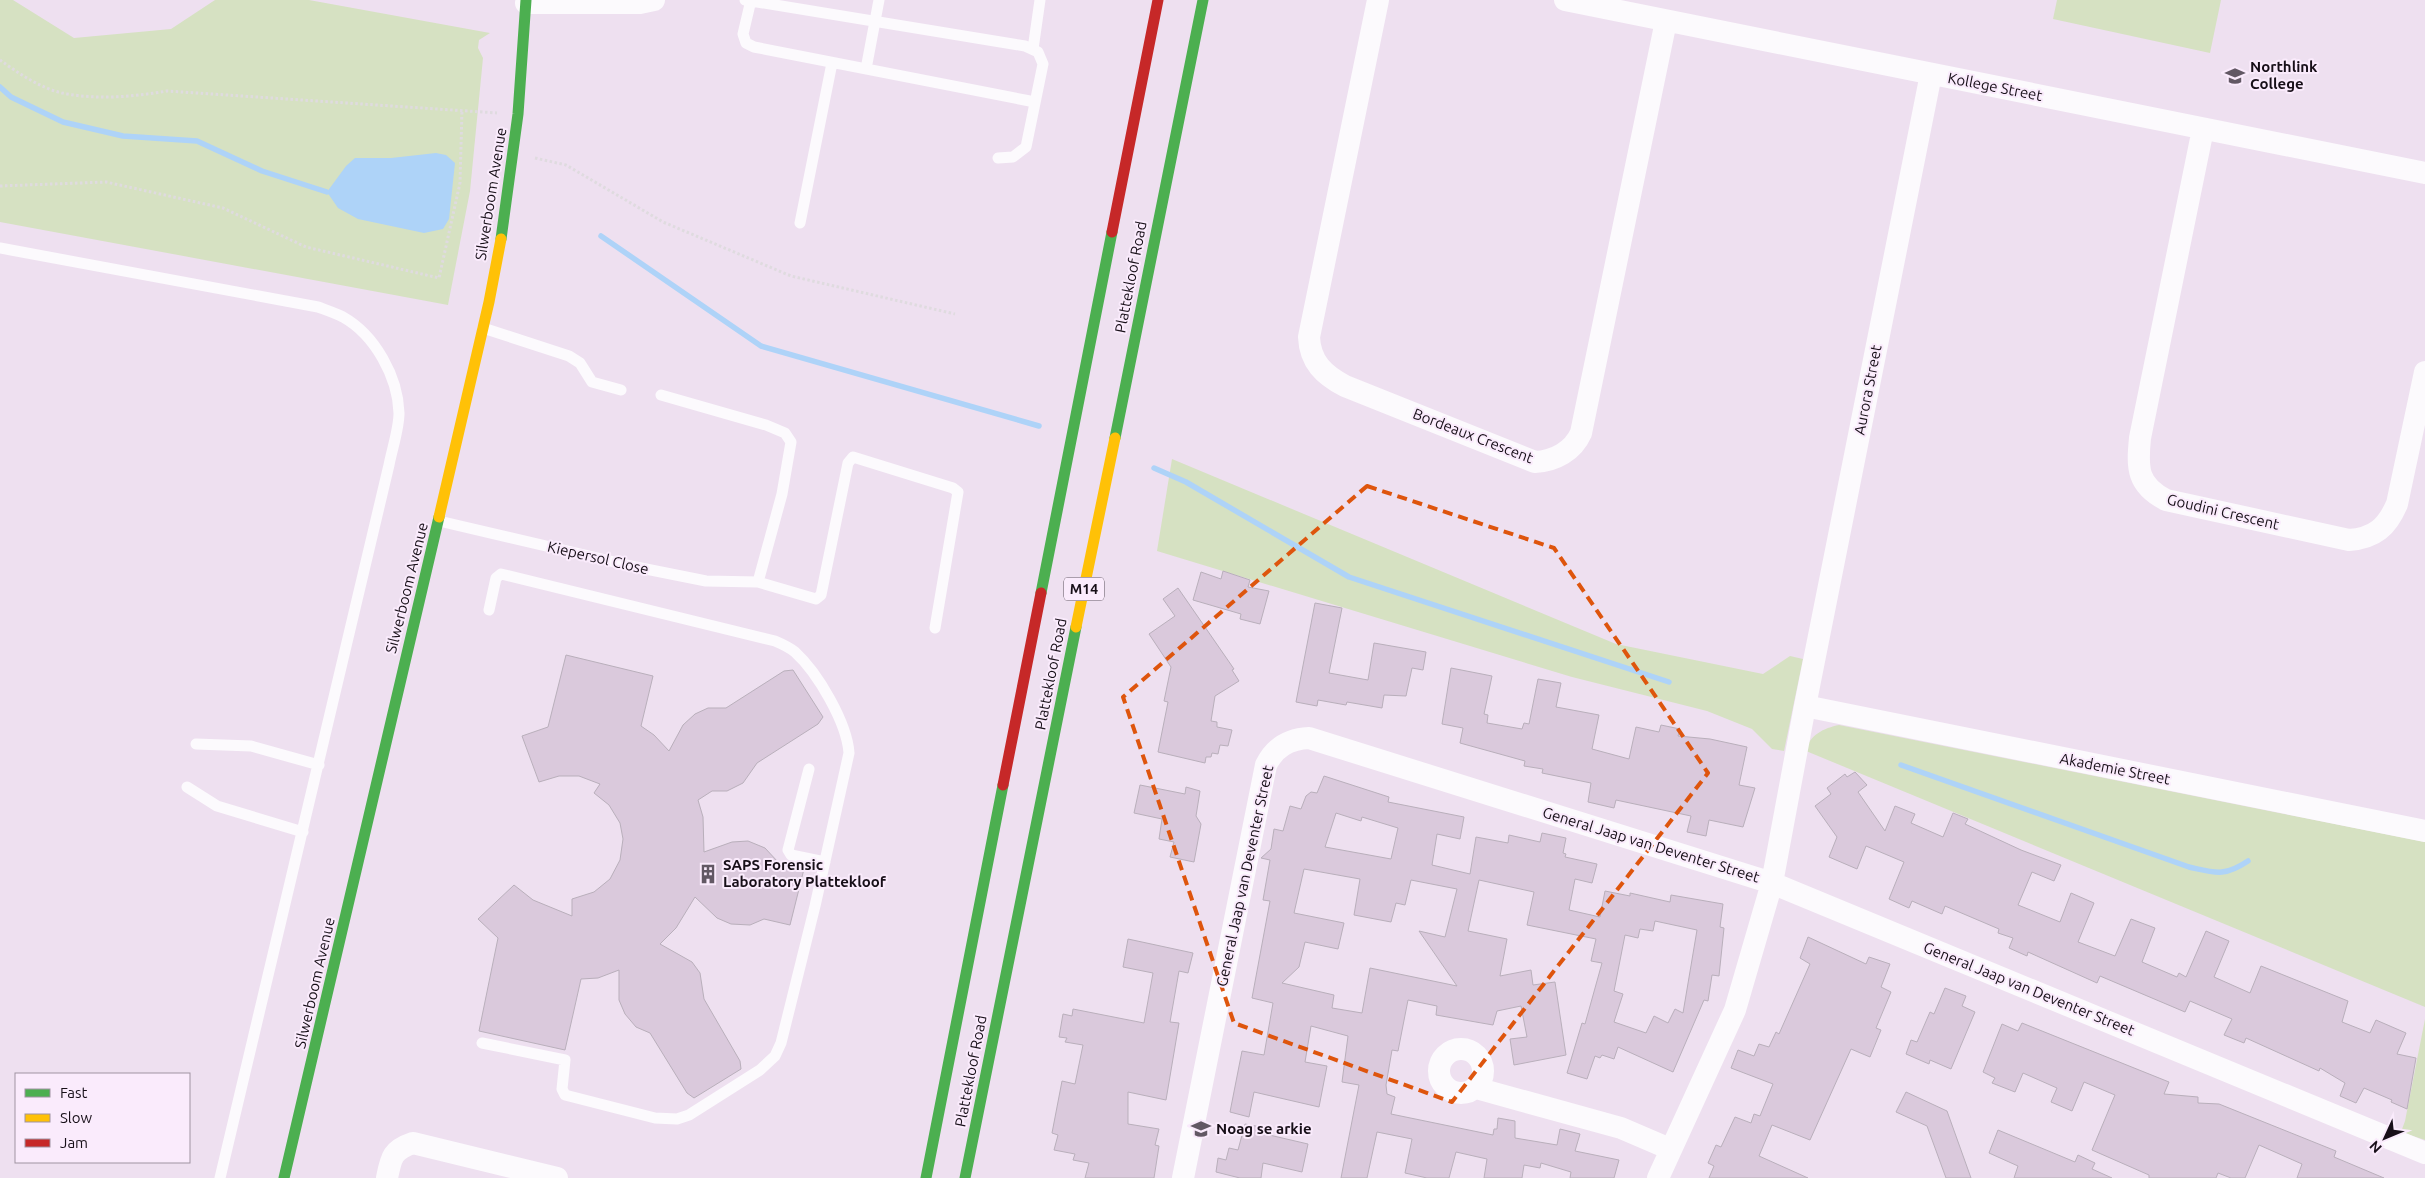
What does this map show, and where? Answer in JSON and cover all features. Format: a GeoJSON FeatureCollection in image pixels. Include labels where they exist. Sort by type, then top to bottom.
{"type":"FeatureCollection","features":[{"type":"Feature","properties":{"kind":"main road","name":"Plattekloof Road"},"geometry":{"type":"LineString","coordinates":[[926,1178],[988,874],[1158,0]]}},
{"type":"Feature","properties":{"kind":"main road","name":"Plattekloof Road"},"geometry":{"type":"LineString","coordinates":[[965,1178],[1203,0]]}},
{"type":"Feature","properties":{"kind":"main road","name":"Silwerboom Avenue"},"geometry":{"type":"LineString","coordinates":[[284,1178],[483,328],[506,213],[515,153],[526,1]]}},
{"type":"Feature","properties":{"kind":"street"},"geometry":{"type":"LineString","coordinates":[[526,1],[640,4],[654,0]]}},
{"type":"Feature","properties":{"kind":"street","name":"Bordeaux Crescent"},"geometry":{"type":"LineString","coordinates":[[1378,0],[1313,318],[1310,348],[1319,369],[1329,378],[1535,462],[1544,461],[1566,452],[1576,444],[1581,433],[1666,21]]}},
{"type":"Feature","properties":{"kind":"street","name":"Kollege Street"},"geometry":{"type":"LineString","coordinates":[[1565,0],[2425,173]]}},
{"type":"Feature","properties":{"kind":"street","name":"Aurora Street"},"geometry":{"type":"LineString","coordinates":[[1658,1178],[1670,1148],[1735,1010],[1772,883],[1805,706],[1931,74]]}},
{"type":"Feature","properties":{"kind":"street","name":"Goudini Crescent"},"geometry":{"type":"LineString","coordinates":[[2203,129],[2140,438],[2138,470],[2145,486],[2155,495],[2166,500],[2349,540],[2365,539],[2390,519],[2397,504],[2425,372]]}},
{"type":"Feature","properties":{"kind":"street","name":"Akademie Street"},"geometry":{"type":"LineString","coordinates":[[1805,706],[2425,832]]}},
{"type":"Feature","properties":{"kind":"street","name":"General Jaap van Deventer Street"},"geometry":{"type":"LineString","coordinates":[[1183,1178],[1266,765],[1271,755],[1290,741],[1309,738],[1772,883],[2425,1153]]}},
{"type":"Feature","properties":{"kind":"street"},"geometry":{"type":"LineString","coordinates":[[1476,1088],[1621,1128],[1670,1148]]}},
{"type":"Feature","properties":{"kind":"street"},"geometry":{"type":"LineString","coordinates":[[387,1178],[394,1154],[401,1147],[413,1143],[523,1174],[557,1178]]}},
{"type":"Feature","properties":{"kind":"lane"},"geometry":{"type":"LineString","coordinates":[[998,158],[1019,155],[1026,147],[1035,102],[1042,64],[1042,57],[1033,49],[749,0],[744,39],[746,44],[754,47],[1035,102]]}},
{"type":"Feature","properties":{"kind":"lane"},"geometry":{"type":"LineString","coordinates":[[816,12],[819,0]]}},
{"type":"Feature","properties":{"kind":"lane"},"geometry":{"type":"LineString","coordinates":[[866,69],[879,0]]}},
{"type":"Feature","properties":{"kind":"lane"},"geometry":{"type":"LineString","coordinates":[[1033,49],[1040,0]]}},
{"type":"Feature","properties":{"kind":"lane"},"geometry":{"type":"LineString","coordinates":[[800,223],[832,62]]}},
{"type":"Feature","properties":{"kind":"lane"},"geometry":{"type":"LineString","coordinates":[[0,248],[318,307],[344,318],[368,338],[384,360],[392,378],[399,414],[319,766],[220,1178]]}},
{"type":"Feature","properties":{"kind":"lane"},"geometry":{"type":"LineString","coordinates":[[483,328],[569,356],[580,363],[592,382],[621,390]]}},
{"type":"Feature","properties":{"kind":"lane"},"geometry":{"type":"LineString","coordinates":[[661,395],[766,425],[785,433],[791,442],[782,494],[758,582]]}},
{"type":"Feature","properties":{"kind":"lane","name":"Kiepersol Close"},"geometry":{"type":"LineString","coordinates":[[439,521],[706,581],[758,582],[816,599],[821,595],[848,463],[853,457],[953,488],[958,492],[935,628]]}},
{"type":"Feature","properties":{"kind":"lane"},"geometry":{"type":"LineString","coordinates":[[482,1043],[565,1060],[563,1093],[571,1097],[666,1120],[689,1115],[760,1070],[775,1056],[781,1043],[850,753],[848,737],[841,720],[814,676],[794,651],[780,643],[501,574],[496,578],[489,610]]}},
{"type":"Feature","properties":{"kind":"lane"},"geometry":{"type":"LineString","coordinates":[[196,744],[251,746],[319,766]]}},
{"type":"Feature","properties":{"kind":"lane"},"geometry":{"type":"LineString","coordinates":[[809,769],[788,850],[791,855],[825,862]]}},
{"type":"Feature","properties":{"kind":"lane"},"geometry":{"type":"LineString","coordinates":[[187,786],[217,806],[303,832]]}},
{"type":"Feature","properties":{"kind":"path"},"geometry":{"type":"LineString","coordinates":[[0,60],[22,76],[61,93],[123,98],[167,92],[518,115]]}},
{"type":"Feature","properties":{"kind":"path"},"geometry":{"type":"LineString","coordinates":[[0,186],[106,182],[223,208],[306,247],[439,278],[460,183],[462,110]]}},
{"type":"Feature","properties":{"kind":"path"},"geometry":{"type":"LineString","coordinates":[[515,153],[566,165],[663,222],[791,276],[954,314]]}},
{"type":"Feature","properties":{"kind":"highlighted area"},"geometry":{"type":"Polygon","coordinates":[[[1367,486],[1554,548],[1708,773],[1452,1102],[1234,1023],[1123,697],[1367,486]]]}},
{"type":"Feature","properties":{"kind":"green space"},"geometry":{"type":"Polygon","coordinates":[[[0,0],[13,0],[74,38],[171,29],[215,0],[309,0],[490,33],[479,40],[478,48],[483,58],[470,191],[448,305],[0,222],[0,0]]]}},
{"type":"Feature","properties":{"kind":"green space"},"geometry":{"type":"Polygon","coordinates":[[[2057,0],[2221,0],[2210,53],[2053,19],[2057,0]]]}},
{"type":"Feature","properties":{"kind":"green space"},"geometry":{"type":"Polygon","coordinates":[[[1172,459],[1616,644],[1763,674],[1790,656],[1803,659],[1784,751],[1772,749],[1752,729],[1707,711],[1572,677],[1157,551],[1172,459]]]}},
{"type":"Feature","properties":{"kind":"green space"},"geometry":{"type":"Polygon","coordinates":[[[1839,725],[2425,842],[2425,1007],[1806,751],[1810,741],[1818,733],[1839,725]]]}},
{"type":"Feature","properties":{"kind":"green space"},"geometry":{"type":"Polygon","coordinates":[[[2425,1019],[2425,1140],[2401,1132],[2405,1121],[2425,1019]]]}},
{"type":"Feature","properties":{"kind":"water"},"geometry":{"type":"Polygon","coordinates":[[[436,153],[446,155],[455,163],[449,219],[443,229],[424,233],[358,219],[338,208],[327,192],[346,166],[355,158],[391,158],[436,153]]]}},
{"type":"Feature","properties":{"kind":"building"},"geometry":{"type":"Polygon","coordinates":[[[1223,571],[1250,580],[1248,587],[1269,591],[1260,624],[1240,619],[1241,614],[1193,600],[1201,572],[1221,579],[1223,571]]]}},
{"type":"Feature","properties":{"kind":"building"},"geometry":{"type":"Polygon","coordinates":[[[1178,588],[1234,669],[1232,670],[1239,681],[1215,696],[1211,721],[1217,722],[1217,727],[1232,730],[1228,746],[1220,745],[1218,754],[1212,753],[1211,757],[1206,757],[1205,763],[1158,752],[1168,702],[1164,701],[1171,667],[1149,634],[1175,616],[1163,599],[1178,588]]]}},
{"type":"Feature","properties":{"kind":"building"},"geometry":{"type":"Polygon","coordinates":[[[1315,603],[1342,608],[1329,673],[1368,680],[1374,643],[1426,652],[1423,670],[1412,668],[1406,696],[1384,695],[1382,708],[1347,702],[1346,705],[1318,700],[1317,706],[1296,702],[1315,603]]]}},
{"type":"Feature","properties":{"kind":"building","name":"SAPS Forensic Laboratory Plattekloof"},"geometry":{"type":"Polygon","coordinates":[[[566,655],[653,676],[641,726],[654,735],[669,751],[683,725],[695,714],[708,708],[726,708],[784,671],[793,670],[823,717],[818,724],[757,763],[743,783],[727,791],[712,791],[698,800],[703,817],[704,852],[732,842],[748,841],[765,848],[778,862],[804,869],[790,925],[764,919],[750,925],[731,924],[717,918],[695,897],[676,928],[660,944],[692,962],[700,973],[704,999],[740,1061],[741,1069],[694,1098],[687,1093],[650,1033],[636,1027],[625,1014],[619,1000],[619,970],[598,978],[581,979],[565,1050],[479,1031],[498,938],[478,919],[514,885],[533,900],[572,916],[572,899],[594,892],[610,879],[620,860],[623,839],[620,823],[609,805],[594,793],[600,784],[579,776],[559,776],[539,782],[522,736],[548,727],[566,655]]]}},
{"type":"Feature","properties":{"kind":"building"},"geometry":{"type":"Polygon","coordinates":[[[1451,668],[1492,676],[1484,714],[1488,715],[1487,723],[1522,729],[1524,723],[1529,724],[1538,679],[1561,683],[1556,707],[1599,715],[1592,749],[1629,759],[1636,727],[1659,732],[1661,725],[1680,729],[1678,736],[1710,739],[1747,747],[1739,785],[1755,788],[1743,827],[1709,820],[1706,836],[1687,832],[1691,816],[1616,800],[1614,808],[1588,802],[1591,783],[1542,773],[1543,769],[1524,766],[1525,761],[1460,743],[1463,728],[1442,724],[1451,668]]]}},
{"type":"Feature","properties":{"kind":"building"},"geometry":{"type":"Polygon","coordinates":[[[1855,772],[1867,785],[1858,792],[1885,831],[1895,806],[1915,814],[1911,823],[1943,837],[1953,813],[1968,819],[1965,824],[2021,850],[2061,865],[2054,881],[2032,872],[2018,905],[2060,922],[2071,893],[2094,903],[2078,942],[2115,956],[2131,919],[2155,928],[2142,962],[2177,977],[2179,973],[2186,977],[2206,931],[2229,941],[2214,977],[2250,993],[2261,966],[2348,1001],[2342,1022],[2370,1033],[2376,1020],[2406,1033],[2397,1054],[2416,1058],[2407,1109],[2391,1102],[2392,1100],[2364,1088],[2356,1103],[2340,1096],[2345,1083],[2320,1068],[2319,1071],[2246,1038],[2244,1043],[2224,1035],[2232,1019],[2190,1001],[2185,1012],[2100,976],[2097,983],[2028,952],[2027,956],[2009,948],[2013,938],[1998,933],[1999,929],[1945,906],[1942,914],[1912,901],[1909,908],[1889,899],[1904,862],[1866,846],[1857,869],[1829,857],[1837,837],[1815,806],[1831,794],[1827,788],[1845,774],[1847,777],[1855,772]]]}},
{"type":"Feature","properties":{"kind":"building"},"geometry":{"type":"Polygon","coordinates":[[[1324,776],[1389,797],[1388,802],[1464,817],[1460,839],[1437,834],[1432,865],[1470,874],[1476,837],[1508,843],[1509,835],[1540,842],[1542,833],[1566,838],[1563,853],[1566,854],[1565,857],[1597,864],[1592,883],[1575,879],[1569,910],[1600,917],[1605,891],[1630,896],[1630,893],[1670,902],[1671,895],[1723,904],[1720,927],[1724,928],[1719,976],[1712,975],[1708,1001],[1704,1000],[1673,1072],[1618,1047],[1614,1059],[1602,1055],[1600,1058],[1595,1056],[1587,1079],[1567,1073],[1582,1023],[1585,1024],[1602,963],[1591,961],[1596,939],[1527,925],[1534,892],[1479,880],[1468,931],[1507,939],[1500,976],[1531,970],[1533,985],[1555,982],[1566,1055],[1514,1065],[1510,1039],[1527,1037],[1521,1006],[1497,1011],[1493,1025],[1436,1015],[1437,1006],[1408,1000],[1398,1051],[1392,1050],[1386,1085],[1387,1094],[1395,1097],[1391,1114],[1493,1135],[1494,1129],[1497,1129],[1498,1118],[1515,1121],[1515,1138],[1557,1145],[1560,1129],[1580,1134],[1575,1151],[1619,1160],[1614,1178],[1570,1178],[1571,1172],[1541,1163],[1540,1168],[1524,1165],[1522,1178],[1484,1178],[1487,1159],[1456,1152],[1449,1178],[1427,1178],[1405,1173],[1412,1139],[1377,1132],[1367,1178],[1341,1178],[1359,1085],[1342,1082],[1348,1036],[1311,1026],[1305,1062],[1327,1066],[1319,1107],[1254,1092],[1249,1117],[1230,1112],[1242,1051],[1264,1055],[1273,1003],[1252,998],[1270,901],[1263,900],[1270,860],[1261,858],[1271,849],[1274,829],[1283,831],[1290,806],[1301,809],[1306,796],[1311,792],[1317,793],[1324,776]],[[1336,813],[1325,847],[1391,859],[1398,828],[1362,817],[1361,821],[1336,813]],[[1304,869],[1294,913],[1344,923],[1338,949],[1305,942],[1299,967],[1282,983],[1334,995],[1332,1008],[1362,1013],[1370,968],[1457,986],[1419,931],[1445,937],[1457,889],[1411,880],[1405,905],[1396,903],[1391,922],[1354,915],[1360,879],[1304,869]],[[1655,921],[1653,931],[1640,929],[1638,938],[1625,935],[1614,991],[1623,994],[1614,1022],[1646,1033],[1654,1016],[1668,1023],[1675,1009],[1683,1013],[1697,930],[1655,921]]]}},
{"type":"Feature","properties":{"kind":"building"},"geometry":{"type":"Polygon","coordinates":[[[1140,785],[1185,794],[1186,787],[1200,791],[1196,816],[1201,824],[1194,862],[1170,857],[1174,842],[1159,839],[1162,819],[1134,813],[1140,785]]]}},
{"type":"Feature","properties":{"kind":"building"},"geometry":{"type":"Polygon","coordinates":[[[1808,937],[1866,964],[1869,957],[1890,964],[1881,987],[1891,992],[1876,1028],[1881,1030],[1870,1057],[1851,1049],[1810,1140],[1772,1125],[1759,1156],[1808,1178],[1709,1178],[1714,1166],[1708,1163],[1716,1145],[1721,1147],[1735,1117],[1751,1123],[1754,1114],[1760,1116],[1773,1084],[1731,1068],[1738,1050],[1754,1056],[1759,1044],[1769,1047],[1776,1032],[1779,1034],[1810,964],[1800,958],[1808,937]]]}},
{"type":"Feature","properties":{"kind":"building"},"geometry":{"type":"Polygon","coordinates":[[[1128,939],[1193,953],[1188,973],[1179,971],[1170,1022],[1179,1023],[1166,1100],[1128,1092],[1128,1124],[1159,1129],[1155,1145],[1159,1146],[1154,1178],[1085,1178],[1089,1163],[1073,1160],[1075,1154],[1054,1150],[1058,1135],[1052,1133],[1062,1081],[1075,1084],[1083,1045],[1065,1042],[1067,1038],[1059,1037],[1063,1014],[1072,1016],[1073,1009],[1144,1023],[1153,973],[1123,967],[1128,939]]]}},
{"type":"Feature","properties":{"kind":"building"},"geometry":{"type":"Polygon","coordinates":[[[1945,988],[1966,996],[1962,1006],[1975,1012],[1951,1069],[1930,1060],[1929,1064],[1906,1054],[1911,1040],[1917,1042],[1930,1012],[1934,1014],[1945,988]]]}},
{"type":"Feature","properties":{"kind":"building"},"geometry":{"type":"Polygon","coordinates":[[[2022,1023],[2169,1082],[2164,1094],[2198,1097],[2198,1103],[2219,1104],[2336,1151],[2334,1157],[2384,1178],[2297,1178],[2302,1164],[2259,1145],[2245,1178],[2231,1178],[2218,1173],[2216,1178],[2149,1178],[2149,1175],[2092,1150],[2115,1095],[2084,1082],[2072,1111],[2051,1102],[2057,1088],[2023,1073],[2015,1092],[1992,1083],[1995,1078],[1983,1072],[2002,1024],[2018,1031],[2022,1023]]]}},
{"type":"Feature","properties":{"kind":"building"},"geometry":{"type":"Polygon","coordinates":[[[1906,1092],[1947,1111],[1971,1178],[1946,1178],[1927,1126],[1896,1112],[1906,1092]]]}},
{"type":"Feature","properties":{"kind":"building"},"geometry":{"type":"Polygon","coordinates":[[[1245,1124],[1266,1128],[1265,1134],[1308,1144],[1302,1172],[1263,1163],[1261,1178],[1240,1178],[1216,1172],[1218,1158],[1226,1160],[1229,1148],[1238,1150],[1245,1124]]]}},
{"type":"Feature","properties":{"kind":"building"},"geometry":{"type":"Polygon","coordinates":[[[1998,1130],[2075,1162],[2078,1155],[2095,1163],[2092,1169],[2112,1178],[2014,1178],[2018,1166],[1989,1153],[1998,1130]]]}},
{"type":"Feature","properties":{"kind":"waterway"},"geometry":{"type":"LineString","coordinates":[[0,87],[11,97],[63,122],[123,136],[197,141],[262,171],[327,192]]}},
{"type":"Feature","properties":{"kind":"waterway"},"geometry":{"type":"LineString","coordinates":[[601,236],[761,346],[1039,426]]}},
{"type":"Feature","properties":{"kind":"waterway"},"geometry":{"type":"LineString","coordinates":[[1154,468],[1186,482],[1349,577],[1669,682]]}},
{"type":"Feature","properties":{"kind":"waterway"},"geometry":{"type":"LineString","coordinates":[[1901,765],[2189,867],[2213,872],[2226,872],[2248,861]]}},
{"type":"Feature","properties":{"kind":"traffic: fast"},"geometry":{"type":"LineString","coordinates":[[501,239],[518,114],[526,0]]}},
{"type":"Feature","properties":{"kind":"traffic: fast"},"geometry":{"type":"LineString","coordinates":[[1115,438],[1203,0]]}},
{"type":"Feature","properties":{"kind":"traffic: fast"},"geometry":{"type":"LineString","coordinates":[[1041,593],[1112,232]]}},
{"type":"Feature","properties":{"kind":"traffic: fast"},"geometry":{"type":"LineString","coordinates":[[284,1178],[439,517]]}},
{"type":"Feature","properties":{"kind":"traffic: fast"},"geometry":{"type":"LineString","coordinates":[[965,1178],[1076,627]]}},
{"type":"Feature","properties":{"kind":"traffic: fast"},"geometry":{"type":"LineString","coordinates":[[926,1178],[1003,785]]}},
{"type":"Feature","properties":{"kind":"traffic: slow"},"geometry":{"type":"LineString","coordinates":[[439,517],[489,302],[501,239]]}},
{"type":"Feature","properties":{"kind":"traffic: slow"},"geometry":{"type":"LineString","coordinates":[[1076,627],[1115,438]]}},
{"type":"Feature","properties":{"kind":"traffic: jam"},"geometry":{"type":"LineString","coordinates":[[1112,232],[1158,0]]}},
{"type":"Feature","properties":{"kind":"traffic: jam"},"geometry":{"type":"LineString","coordinates":[[1003,785],[1041,593]]}},
{"type":"Feature","properties":{"kind":"place","name":"Northlink College"},"geometry":{"type":"Point","coordinates":[2235,76]}},
{"type":"Feature","properties":{"kind":"place","name":"SAPS Forensic Laboratory Plattekloof"},"geometry":{"type":"Point","coordinates":[708,874]}},
{"type":"Feature","properties":{"kind":"place","name":"Noag se arkie"},"geometry":{"type":"Point","coordinates":[1201,1129]}}]}
